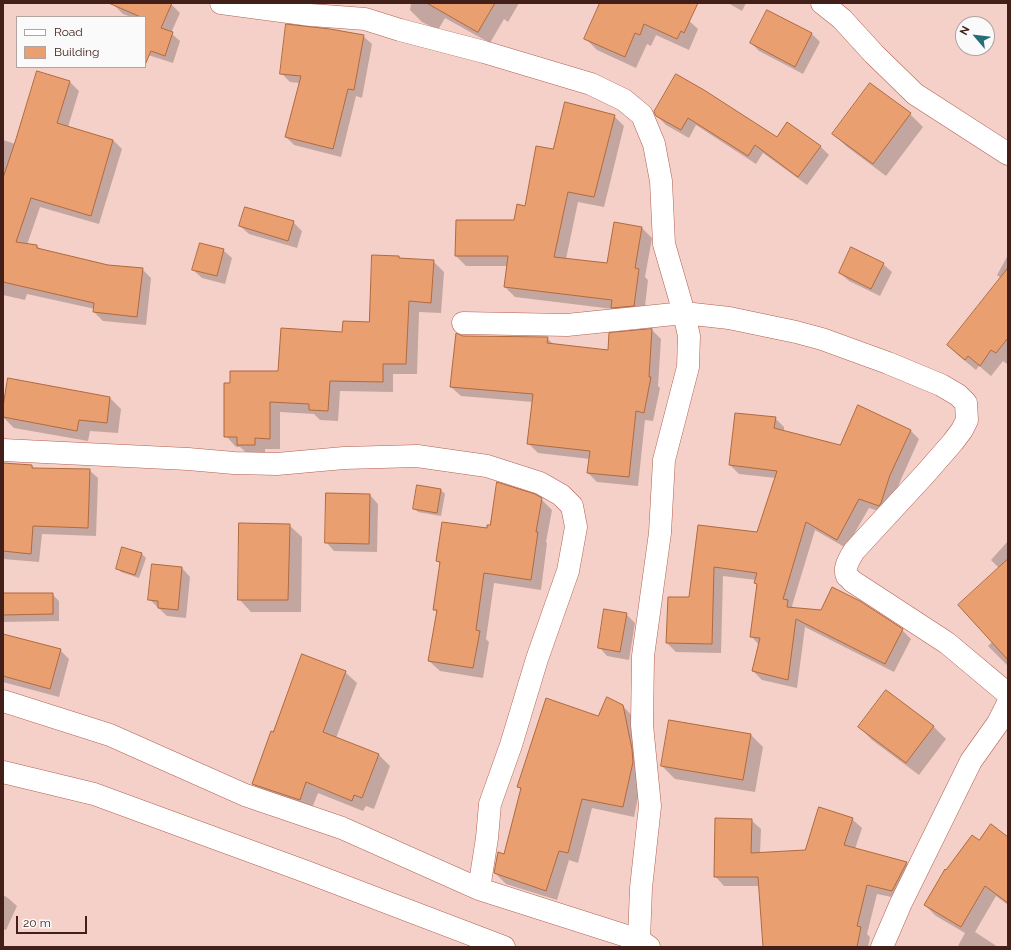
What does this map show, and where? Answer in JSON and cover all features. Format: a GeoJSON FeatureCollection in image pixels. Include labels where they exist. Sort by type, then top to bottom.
{"type":"FeatureCollection","features":[{"type":"Feature","properties":{"kind":"street"},"geometry":{"type":"LineString","coordinates":[[3,701],[110,735],[245,795],[342,828],[479,889],[644,943],[641,888],[650,806],[642,724],[643,656],[660,533],[664,460],[688,368],[689,336],[684,313],[664,244],[661,181],[654,144],[642,115],[624,100],[591,84],[484,52],[400,30],[367,11],[311,15],[221,3]]}},
{"type":"Feature","properties":{"kind":"street"},"geometry":{"type":"LineString","coordinates":[[822,3],[842,19],[874,54],[915,94],[1008,154]]}},
{"type":"Feature","properties":{"kind":"street"},"geometry":{"type":"LineString","coordinates":[[463,323],[566,325],[684,313],[729,318],[822,339],[888,363],[958,395],[966,402],[967,420],[962,430],[926,473],[854,551],[847,565],[846,571],[847,576],[852,581],[947,644],[1008,694]]}},
{"type":"Feature","properties":{"kind":"street"},"geometry":{"type":"LineString","coordinates":[[3,450],[277,464],[344,458],[417,456],[487,466],[540,483],[561,494],[572,506],[576,527],[568,571],[537,659],[511,745],[490,804],[487,838],[479,889]]}},
{"type":"Feature","properties":{"kind":"street"},"geometry":{"type":"LineString","coordinates":[[882,947],[901,903],[972,761],[998,723],[1008,703]]}},
{"type":"Feature","properties":{"kind":"street"},"geometry":{"type":"LineString","coordinates":[[3,772],[94,794],[504,947]]}},
{"type":"Feature","properties":{"kind":"building"},"geometry":{"type":"Polygon","coordinates":[[[109,3],[172,3],[161,28],[173,32],[165,56],[151,51],[146,63],[146,16],[139,16],[109,3]]]}},
{"type":"Feature","properties":{"kind":"building"},"geometry":{"type":"Polygon","coordinates":[[[427,3],[495,3],[478,32],[427,3]]]}},
{"type":"Feature","properties":{"kind":"building"},"geometry":{"type":"Polygon","coordinates":[[[600,3],[698,3],[684,33],[681,31],[677,39],[644,24],[640,35],[635,33],[625,57],[584,39],[600,3]]]}},
{"type":"Feature","properties":{"kind":"building"},"geometry":{"type":"Polygon","coordinates":[[[767,10],[812,33],[795,67],[750,43],[767,10]]]}},
{"type":"Feature","properties":{"kind":"building"},"geometry":{"type":"Polygon","coordinates":[[[286,24],[364,35],[354,90],[348,89],[333,149],[285,137],[301,76],[280,74],[286,24]]]}},
{"type":"Feature","properties":{"kind":"building"},"geometry":{"type":"Polygon","coordinates":[[[37,71],[70,81],[57,123],[113,140],[91,216],[31,198],[16,242],[37,245],[37,248],[108,265],[143,268],[137,317],[93,312],[94,303],[3,282],[3,178],[37,71]]]}},
{"type":"Feature","properties":{"kind":"building"},"geometry":{"type":"Polygon","coordinates":[[[676,74],[704,90],[777,137],[787,122],[821,146],[798,177],[755,145],[748,156],[688,118],[681,130],[656,116],[654,112],[676,74]]]}},
{"type":"Feature","properties":{"kind":"building"},"geometry":{"type":"Polygon","coordinates":[[[870,83],[911,113],[873,164],[832,134],[870,83]]]}},
{"type":"Feature","properties":{"kind":"building"},"geometry":{"type":"Polygon","coordinates":[[[565,102],[615,115],[594,197],[568,192],[554,257],[607,263],[614,222],[642,227],[635,268],[639,269],[634,306],[611,308],[612,300],[504,287],[508,256],[455,256],[456,220],[514,220],[517,204],[525,206],[536,146],[553,149],[565,102]]]}},
{"type":"Feature","properties":{"kind":"building"},"geometry":{"type":"Polygon","coordinates":[[[245,207],[294,221],[288,241],[239,226],[245,207]]]}},
{"type":"Feature","properties":{"kind":"building"},"geometry":{"type":"Polygon","coordinates":[[[200,243],[224,249],[217,276],[192,270],[200,243]]]}},
{"type":"Feature","properties":{"kind":"building"},"geometry":{"type":"Polygon","coordinates":[[[851,247],[884,263],[871,289],[839,273],[851,247]]]}},
{"type":"Feature","properties":{"kind":"building"},"geometry":{"type":"Polygon","coordinates":[[[372,255],[434,260],[431,303],[409,301],[406,364],[383,364],[383,382],[330,381],[328,411],[309,410],[309,404],[270,402],[270,439],[255,438],[255,445],[237,445],[237,437],[224,437],[224,383],[230,383],[230,371],[278,371],[281,328],[342,332],[343,321],[369,322],[372,255]]]}},
{"type":"Feature","properties":{"kind":"building"},"geometry":{"type":"Polygon","coordinates":[[[1008,268],[1008,338],[996,353],[991,350],[980,366],[968,356],[965,360],[947,345],[1008,268]]]}},
{"type":"Feature","properties":{"kind":"building"},"geometry":{"type":"Polygon","coordinates":[[[652,329],[649,377],[651,377],[644,413],[636,411],[629,477],[587,473],[590,451],[527,444],[533,394],[450,387],[456,333],[463,336],[548,337],[547,343],[608,350],[609,333],[652,329]]]}},
{"type":"Feature","properties":{"kind":"building"},"geometry":{"type":"Polygon","coordinates":[[[8,378],[110,397],[107,423],[79,420],[77,431],[3,417],[3,407],[8,378]]]}},
{"type":"Feature","properties":{"kind":"building"},"geometry":{"type":"Polygon","coordinates":[[[858,405],[911,430],[890,475],[879,506],[859,499],[837,540],[806,522],[783,599],[788,600],[787,607],[821,610],[832,587],[860,601],[903,629],[885,664],[796,619],[788,680],[752,671],[760,638],[750,637],[757,584],[754,583],[757,573],[714,567],[712,644],[666,643],[668,597],[689,597],[698,525],[757,532],[777,471],[729,465],[735,413],[776,417],[774,428],[840,445],[858,405]]]}},
{"type":"Feature","properties":{"kind":"building"},"geometry":{"type":"Polygon","coordinates":[[[3,463],[32,465],[32,468],[90,469],[88,528],[33,526],[31,554],[3,551],[3,463]]]}},
{"type":"Feature","properties":{"kind":"building"},"geometry":{"type":"Polygon","coordinates":[[[497,482],[535,494],[542,498],[536,532],[538,532],[531,580],[484,573],[476,630],[480,631],[473,668],[428,661],[437,610],[433,610],[440,562],[436,561],[442,522],[487,528],[487,525],[490,525],[497,482]]]}},
{"type":"Feature","properties":{"kind":"building"},"geometry":{"type":"Polygon","coordinates":[[[417,485],[441,489],[437,513],[413,509],[417,485]]]}},
{"type":"Feature","properties":{"kind":"building"},"geometry":{"type":"Polygon","coordinates":[[[326,493],[370,494],[369,544],[325,543],[326,493]]]}},
{"type":"Feature","properties":{"kind":"building"},"geometry":{"type":"Polygon","coordinates":[[[239,523],[290,524],[288,600],[238,600],[239,523]]]}},
{"type":"Feature","properties":{"kind":"building"},"geometry":{"type":"Polygon","coordinates":[[[122,547],[142,553],[135,575],[116,569],[122,547]]]}},
{"type":"Feature","properties":{"kind":"building"},"geometry":{"type":"Polygon","coordinates":[[[1008,559],[1008,660],[958,605],[1008,559]]]}},
{"type":"Feature","properties":{"kind":"building"},"geometry":{"type":"Polygon","coordinates":[[[152,564],[182,567],[178,610],[158,608],[158,601],[148,600],[152,564]]]}},
{"type":"Feature","properties":{"kind":"building"},"geometry":{"type":"Polygon","coordinates":[[[3,593],[53,593],[53,614],[3,615],[3,593]]]}},
{"type":"Feature","properties":{"kind":"building"},"geometry":{"type":"Polygon","coordinates":[[[604,609],[627,613],[620,652],[598,648],[604,609]]]}},
{"type":"Feature","properties":{"kind":"building"},"geometry":{"type":"Polygon","coordinates":[[[3,634],[61,649],[50,689],[3,676],[3,634]]]}},
{"type":"Feature","properties":{"kind":"building"},"geometry":{"type":"Polygon","coordinates":[[[302,654],[346,671],[323,732],[379,754],[362,798],[354,795],[352,801],[306,782],[300,800],[252,784],[271,731],[273,732],[302,654]]]}},
{"type":"Feature","properties":{"kind":"building"},"geometry":{"type":"Polygon","coordinates":[[[886,690],[934,726],[906,763],[858,727],[886,690]]]}},
{"type":"Feature","properties":{"kind":"building"},"geometry":{"type":"Polygon","coordinates":[[[607,697],[623,705],[632,749],[633,762],[623,807],[582,799],[568,853],[559,851],[546,891],[494,873],[498,852],[504,854],[521,788],[517,787],[546,698],[598,716],[607,697]]]}},
{"type":"Feature","properties":{"kind":"building"},"geometry":{"type":"Polygon","coordinates":[[[669,720],[751,734],[743,780],[661,766],[669,720]]]}},
{"type":"Feature","properties":{"kind":"building"},"geometry":{"type":"Polygon","coordinates":[[[819,807],[853,818],[844,845],[907,862],[892,891],[867,885],[857,926],[861,927],[857,947],[763,947],[758,877],[714,877],[715,818],[752,819],[751,853],[805,850],[819,807]]]}},
{"type":"Feature","properties":{"kind":"building"},"geometry":{"type":"Polygon","coordinates":[[[991,824],[1008,837],[1008,903],[985,886],[961,927],[924,905],[945,869],[946,870],[972,835],[979,840],[991,824]]]}}]}
